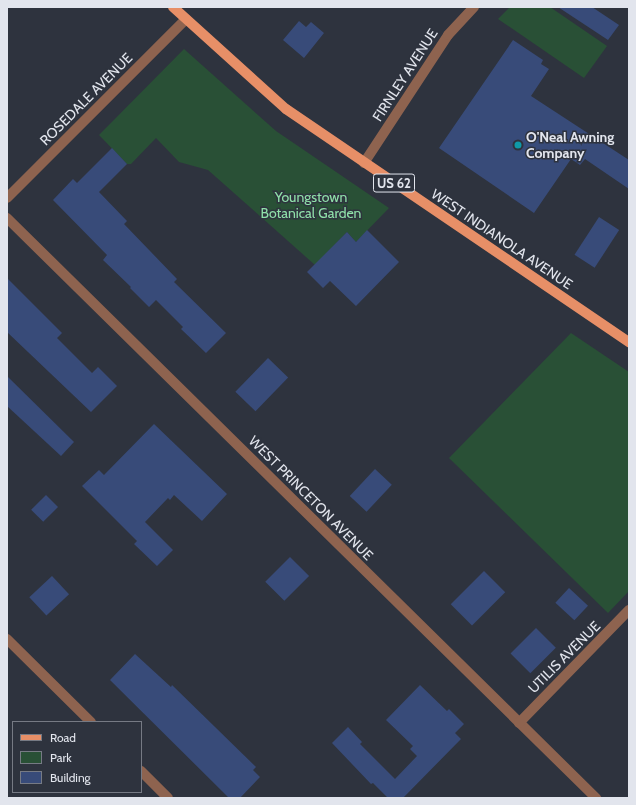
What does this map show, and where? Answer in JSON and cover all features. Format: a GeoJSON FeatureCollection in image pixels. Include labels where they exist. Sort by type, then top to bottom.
{"type":"FeatureCollection","features":[{"type":"Feature","properties":{"kind":"main road","name":"WEST INDIANOLA AVENUE"},"geometry":{"type":"LineString","coordinates":[[173,7],[286,109],[629,342]]}},
{"type":"Feature","properties":{"kind":"street","name":"FIRNLEY AVENUE"},"geometry":{"type":"LineString","coordinates":[[364,163],[448,35],[474,7]]}},
{"type":"Feature","properties":{"kind":"street","name":"ROSEDALE AVENUE"},"geometry":{"type":"LineString","coordinates":[[7,198],[186,19]]}},
{"type":"Feature","properties":{"kind":"street","name":"WEST PRINCETON AVENUE"},"geometry":{"type":"LineString","coordinates":[[7,218],[596,798]]}},
{"type":"Feature","properties":{"kind":"street","name":"UTILIS AVENUE"},"geometry":{"type":"LineString","coordinates":[[519,723],[629,610]]}},
{"type":"Feature","properties":{"kind":"street"},"geometry":{"type":"LineString","coordinates":[[7,639],[90,721]]}},
{"type":"Feature","properties":{"kind":"street"},"geometry":{"type":"LineString","coordinates":[[142,772],[168,798]]}},
{"type":"Feature","properties":{"kind":"green space"},"geometry":{"type":"Polygon","coordinates":[[[510,7],[550,7],[607,46],[584,78],[498,19],[510,7]]]}},
{"type":"Feature","properties":{"kind":"green space","name":"Youngstown Botanical Garden"},"geometry":{"type":"Polygon","coordinates":[[[184,49],[276,131],[389,208],[356,242],[347,232],[315,265],[208,170],[179,162],[156,138],[131,164],[127,164],[99,135],[184,49]]]}},
{"type":"Feature","properties":{"kind":"green space"},"geometry":{"type":"Polygon","coordinates":[[[571,333],[629,372],[629,591],[608,613],[449,458],[571,333]]]}},
{"type":"Feature","properties":{"kind":"building"},"geometry":{"type":"Polygon","coordinates":[[[558,7],[592,7],[619,25],[608,40],[558,7]]]}},
{"type":"Feature","properties":{"kind":"building"},"geometry":{"type":"Polygon","coordinates":[[[299,21],[306,27],[311,22],[324,33],[304,58],[283,40],[299,21]]]}},
{"type":"Feature","properties":{"kind":"building","name":"O'Neal Awning Company"},"geometry":{"type":"Polygon","coordinates":[[[513,40],[543,60],[541,64],[549,69],[531,96],[629,160],[629,189],[585,159],[580,165],[571,159],[534,213],[439,148],[513,40]]]}},
{"type":"Feature","properties":{"kind":"building"},"geometry":{"type":"Polygon","coordinates":[[[112,148],[127,164],[99,192],[127,221],[124,224],[177,279],[174,282],[226,333],[206,353],[181,329],[183,327],[156,300],[149,307],[130,288],[131,287],[103,260],[107,255],[53,200],[73,179],[77,183],[112,148]]]}},
{"type":"Feature","properties":{"kind":"building"},"geometry":{"type":"Polygon","coordinates":[[[599,217],[619,230],[595,268],[574,255],[599,217]]]}},
{"type":"Feature","properties":{"kind":"building"},"geometry":{"type":"Polygon","coordinates":[[[367,230],[399,262],[356,306],[330,281],[323,288],[307,272],[347,232],[356,242],[367,230]]]}},
{"type":"Feature","properties":{"kind":"building"},"geometry":{"type":"Polygon","coordinates":[[[7,278],[62,333],[57,338],[92,373],[98,367],[117,386],[91,412],[7,332],[7,278]]]}},
{"type":"Feature","properties":{"kind":"building"},"geometry":{"type":"Polygon","coordinates":[[[268,358],[288,377],[255,411],[235,392],[268,358]]]}},
{"type":"Feature","properties":{"kind":"building"},"geometry":{"type":"Polygon","coordinates":[[[7,376],[74,442],[61,456],[7,406],[7,376]]]}},
{"type":"Feature","properties":{"kind":"building"},"geometry":{"type":"Polygon","coordinates":[[[154,424],[227,494],[202,521],[174,495],[170,500],[168,498],[145,522],[173,550],[157,566],[134,544],[137,541],[82,486],[99,470],[104,475],[154,424]]]}},
{"type":"Feature","properties":{"kind":"building"},"geometry":{"type":"Polygon","coordinates":[[[375,469],[392,485],[367,512],[350,496],[375,469]]]}},
{"type":"Feature","properties":{"kind":"building"},"geometry":{"type":"Polygon","coordinates":[[[46,495],[58,507],[43,522],[31,510],[46,495]]]}},
{"type":"Feature","properties":{"kind":"building"},"geometry":{"type":"Polygon","coordinates":[[[290,557],[309,576],[284,601],[265,582],[290,557]]]}},
{"type":"Feature","properties":{"kind":"building"},"geometry":{"type":"Polygon","coordinates":[[[484,571],[505,592],[472,625],[451,604],[484,571]]]}},
{"type":"Feature","properties":{"kind":"building"},"geometry":{"type":"Polygon","coordinates":[[[52,576],[69,594],[46,615],[29,597],[52,576]]]}},
{"type":"Feature","properties":{"kind":"building"},"geometry":{"type":"Polygon","coordinates":[[[569,588],[588,606],[574,620],[555,603],[569,588]]]}},
{"type":"Feature","properties":{"kind":"building"},"geometry":{"type":"Polygon","coordinates":[[[536,628],[556,648],[530,673],[511,653],[536,628]]]}},
{"type":"Feature","properties":{"kind":"building"},"geometry":{"type":"Polygon","coordinates":[[[135,654],[171,687],[172,685],[256,767],[253,770],[260,777],[240,798],[229,798],[110,680],[135,654]]]}},
{"type":"Feature","properties":{"kind":"building"},"geometry":{"type":"Polygon","coordinates":[[[420,685],[447,711],[449,709],[464,724],[455,733],[461,739],[403,798],[388,798],[373,783],[371,784],[332,743],[348,727],[362,742],[360,744],[395,779],[417,756],[410,749],[413,746],[386,720],[420,685]]]}},
{"type":"Feature","properties":{"kind":"place","name":"O'Neal Awning Company"},"geometry":{"type":"Point","coordinates":[518,145]}}]}
